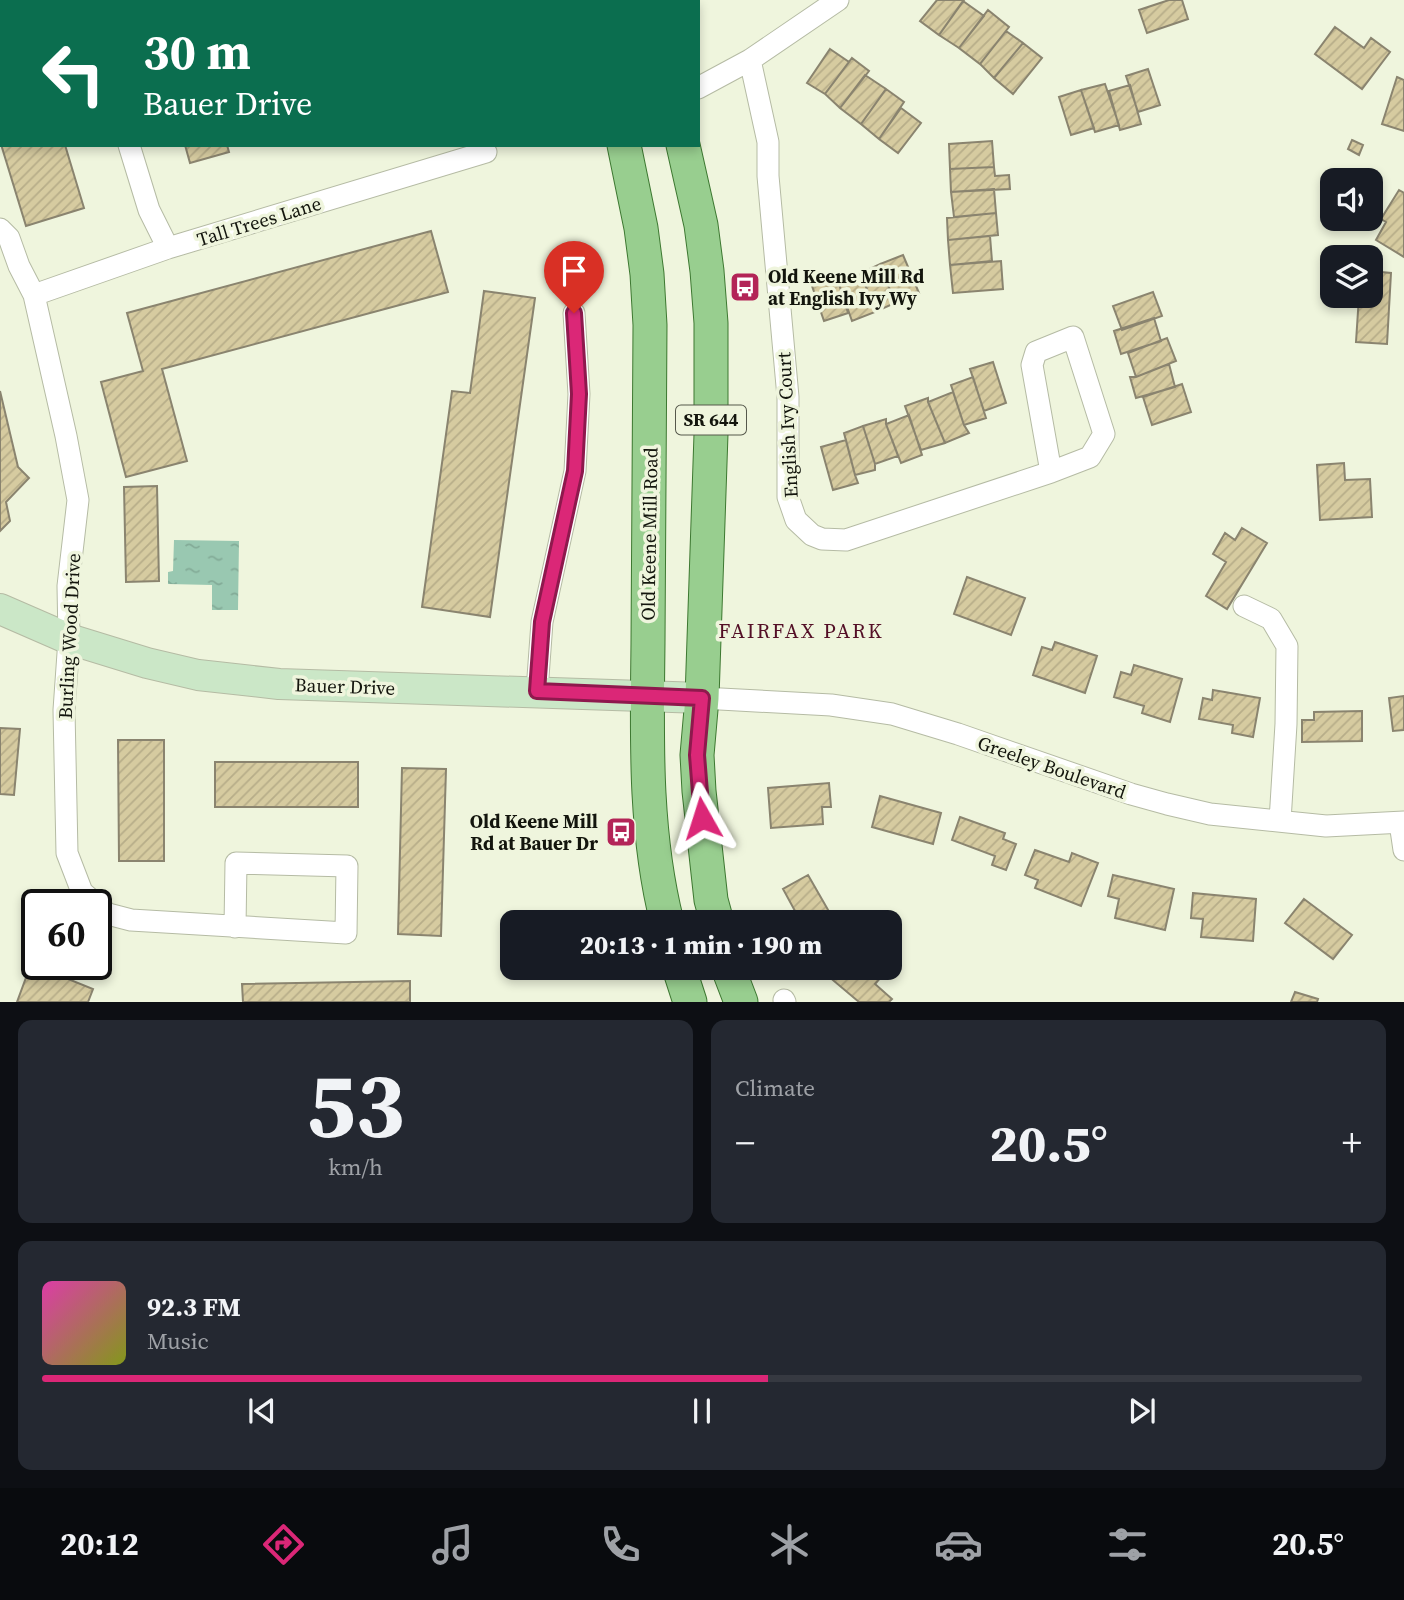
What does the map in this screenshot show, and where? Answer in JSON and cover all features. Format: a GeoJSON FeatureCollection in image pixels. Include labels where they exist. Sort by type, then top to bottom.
{"type":"FeatureCollection","features":[{"type":"Feature","properties":{"kind":"main road","name":"Old Keene Mill Road"},"geometry":{"type":"LineString","coordinates":[[624,147],[641,228],[650,325],[647,696],[650,824],[664,910]]}},
{"type":"Feature","properties":{"kind":"main road","name":"SR 644"},"geometry":{"type":"LineString","coordinates":[[683,147],[701,225],[710,323],[710,434],[702,698],[697,755],[714,910]]}},
{"type":"Feature","properties":{"kind":"main road"},"geometry":{"type":"LineString","coordinates":[[683,980],[690,1002]]}},
{"type":"Feature","properties":{"kind":"main road"},"geometry":{"type":"LineString","coordinates":[[733,980],[741,1002]]}},
{"type":"Feature","properties":{"kind":"street"},"geometry":{"type":"LineString","coordinates":[[700,87],[750,60],[838,0]]}},
{"type":"Feature","properties":{"kind":"street","name":"English Ivy Court"},"geometry":{"type":"LineString","coordinates":[[750,60],[768,142],[768,176],[788,397],[788,497],[796,520],[812,535],[846,540],[1051,472],[1090,457],[1104,434],[1073,337],[1036,352],[1032,365],[1051,472]]}},
{"type":"Feature","properties":{"kind":"street"},"geometry":{"type":"LineString","coordinates":[[130,147],[149,210],[168,248]]}},
{"type":"Feature","properties":{"kind":"street","name":"Tall Trees Lane"},"geometry":{"type":"LineString","coordinates":[[34,295],[168,248],[486,152]]}},
{"type":"Feature","properties":{"kind":"street","name":"Burling Wood Drive"},"geometry":{"type":"LineString","coordinates":[[0,229],[9,238],[34,295],[78,500],[68,586],[69,639],[64,710],[66,853],[82,891],[108,914],[131,920],[235,927],[346,933],[347,866],[236,863],[235,927]]}},
{"type":"Feature","properties":{"kind":"street"},"geometry":{"type":"LineString","coordinates":[[537,691],[542,622],[575,471],[579,394],[574,313]]}},
{"type":"Feature","properties":{"kind":"street"},"geometry":{"type":"LineString","coordinates":[[1244,606],[1271,620],[1287,646],[1286,724],[1280,821]]}},
{"type":"Feature","properties":{"kind":"street","name":"Bauer Drive"},"geometry":{"type":"LineString","coordinates":[[0,609],[69,639],[147,663],[198,675],[279,684],[702,698]]}},
{"type":"Feature","properties":{"kind":"street","name":"Greeley Boulevard"},"geometry":{"type":"LineString","coordinates":[[702,698],[831,705],[892,714],[1131,794],[1210,814],[1326,826],[1402,823]]}},
{"type":"Feature","properties":{"kind":"street"},"geometry":{"type":"LineString","coordinates":[[1402,823],[1404,850]]}},
{"type":"Feature","properties":{"kind":"water"},"geometry":{"type":"Polygon","coordinates":[[[174,540],[239,541],[238,610],[212,610],[212,585],[168,584],[168,572],[173,571],[174,540]]]}},
{"type":"Feature","properties":{"kind":"building"},"geometry":{"type":"Polygon","coordinates":[[[937,0],[964,0],[939,35],[920,21],[937,0]]]}},
{"type":"Feature","properties":{"kind":"building"},"geometry":{"type":"Polygon","coordinates":[[[1169,0],[1182,0],[1188,19],[1147,33],[1139,10],[1169,0]]]}},
{"type":"Feature","properties":{"kind":"building"},"geometry":{"type":"Polygon","coordinates":[[[963,1],[984,16],[959,48],[939,35],[963,1]]]}},
{"type":"Feature","properties":{"kind":"building"},"geometry":{"type":"Polygon","coordinates":[[[988,10],[1009,27],[980,64],[959,48],[988,10]]]}},
{"type":"Feature","properties":{"kind":"building"},"geometry":{"type":"Polygon","coordinates":[[[1335,27],[1364,48],[1371,38],[1390,52],[1362,89],[1315,54],[1335,27]]]}},
{"type":"Feature","properties":{"kind":"building"},"geometry":{"type":"Polygon","coordinates":[[[1006,31],[1023,43],[994,78],[980,64],[1006,31]]]}},
{"type":"Feature","properties":{"kind":"building"},"geometry":{"type":"Polygon","coordinates":[[[1023,43],[1042,58],[1013,94],[994,78],[1023,43]]]}},
{"type":"Feature","properties":{"kind":"building"},"geometry":{"type":"Polygon","coordinates":[[[830,49],[849,62],[825,94],[807,83],[830,49]]]}},
{"type":"Feature","properties":{"kind":"building"},"geometry":{"type":"Polygon","coordinates":[[[852,58],[869,71],[840,108],[825,94],[852,58]]]}},
{"type":"Feature","properties":{"kind":"building"},"geometry":{"type":"Polygon","coordinates":[[[1148,69],[1160,105],[1138,112],[1126,76],[1148,69]]]}},
{"type":"Feature","properties":{"kind":"building"},"geometry":{"type":"Polygon","coordinates":[[[865,75],[886,89],[861,124],[840,108],[865,75]]]}},
{"type":"Feature","properties":{"kind":"building"},"geometry":{"type":"Polygon","coordinates":[[[1397,77],[1404,80],[1404,131],[1382,124],[1397,77]]]}},
{"type":"Feature","properties":{"kind":"building"},"geometry":{"type":"Polygon","coordinates":[[[1105,84],[1119,125],[1095,132],[1081,90],[1105,84]]]}},
{"type":"Feature","properties":{"kind":"building"},"geometry":{"type":"Polygon","coordinates":[[[1130,85],[1141,124],[1120,130],[1109,91],[1130,85]]]}},
{"type":"Feature","properties":{"kind":"building"},"geometry":{"type":"Polygon","coordinates":[[[886,89],[904,102],[879,139],[861,124],[886,89]]]}},
{"type":"Feature","properties":{"kind":"building"},"geometry":{"type":"Polygon","coordinates":[[[1081,90],[1094,128],[1071,135],[1059,97],[1081,90]]]}},
{"type":"Feature","properties":{"kind":"building"},"geometry":{"type":"Polygon","coordinates":[[[901,108],[921,123],[898,153],[879,139],[901,108]]]}},
{"type":"Feature","properties":{"kind":"building"},"geometry":{"type":"Polygon","coordinates":[[[1352,140],[1363,145],[1359,155],[1348,149],[1352,140]]]}},
{"type":"Feature","properties":{"kind":"building"},"geometry":{"type":"Polygon","coordinates":[[[992,141],[994,167],[950,169],[949,144],[992,141]]]}},
{"type":"Feature","properties":{"kind":"building"},"geometry":{"type":"Polygon","coordinates":[[[2,147],[66,147],[84,208],[26,226],[2,147]]]}},
{"type":"Feature","properties":{"kind":"building"},"geometry":{"type":"Polygon","coordinates":[[[186,147],[228,147],[229,152],[190,163],[186,147]]]}},
{"type":"Feature","properties":{"kind":"building"},"geometry":{"type":"Polygon","coordinates":[[[994,167],[995,176],[1009,175],[1010,189],[951,192],[950,169],[994,167]]]}},
{"type":"Feature","properties":{"kind":"building"},"geometry":{"type":"Polygon","coordinates":[[[994,189],[996,213],[954,217],[951,192],[994,189]]]}},
{"type":"Feature","properties":{"kind":"building"},"geometry":{"type":"Polygon","coordinates":[[[1399,190],[1404,193],[1404,257],[1376,240],[1386,222],[1383,216],[1399,190]]]}},
{"type":"Feature","properties":{"kind":"building"},"geometry":{"type":"Polygon","coordinates":[[[996,213],[998,235],[948,240],[947,218],[996,213]]]}},
{"type":"Feature","properties":{"kind":"building"},"geometry":{"type":"Polygon","coordinates":[[[431,231],[448,292],[162,369],[187,461],[126,477],[101,382],[143,371],[127,313],[431,231]]]}},
{"type":"Feature","properties":{"kind":"building"},"geometry":{"type":"Polygon","coordinates":[[[990,236],[992,261],[950,265],[948,240],[990,236]]]}},
{"type":"Feature","properties":{"kind":"building"},"geometry":{"type":"Polygon","coordinates":[[[903,255],[919,293],[895,303],[880,264],[903,255]]]}},
{"type":"Feature","properties":{"kind":"building"},"geometry":{"type":"Polygon","coordinates":[[[1001,261],[1003,289],[953,293],[950,265],[1001,261]]]}},
{"type":"Feature","properties":{"kind":"building"},"geometry":{"type":"Polygon","coordinates":[[[880,264],[895,303],[875,312],[861,273],[880,264]]]}},
{"type":"Feature","properties":{"kind":"building"},"geometry":{"type":"Polygon","coordinates":[[[833,272],[848,313],[824,321],[810,280],[833,272]]]}},
{"type":"Feature","properties":{"kind":"building"},"geometry":{"type":"Polygon","coordinates":[[[1383,272],[1391,273],[1387,344],[1356,342],[1358,308],[1383,308],[1383,272]]]}},
{"type":"Feature","properties":{"kind":"building"},"geometry":{"type":"Polygon","coordinates":[[[861,273],[875,312],[852,321],[838,281],[861,273]]]}},
{"type":"Feature","properties":{"kind":"building"},"geometry":{"type":"Polygon","coordinates":[[[484,291],[535,298],[490,617],[422,607],[452,391],[470,393],[484,291]]]}},
{"type":"Feature","properties":{"kind":"building"},"geometry":{"type":"Polygon","coordinates":[[[1153,292],[1162,316],[1122,330],[1113,306],[1153,292]]]}},
{"type":"Feature","properties":{"kind":"building"},"geometry":{"type":"Polygon","coordinates":[[[1154,318],[1161,341],[1121,354],[1114,331],[1154,318]]]}},
{"type":"Feature","properties":{"kind":"building"},"geometry":{"type":"Polygon","coordinates":[[[1167,338],[1176,361],[1136,377],[1128,353],[1167,338]]]}},
{"type":"Feature","properties":{"kind":"building"},"geometry":{"type":"Polygon","coordinates":[[[993,362],[1006,403],[984,411],[970,369],[993,362]]]}},
{"type":"Feature","properties":{"kind":"building"},"geometry":{"type":"Polygon","coordinates":[[[1169,364],[1175,387],[1136,398],[1130,377],[1169,364]]]}},
{"type":"Feature","properties":{"kind":"building"},"geometry":{"type":"Polygon","coordinates":[[[973,377],[986,418],[964,425],[951,385],[973,377]]]}},
{"type":"Feature","properties":{"kind":"building"},"geometry":{"type":"Polygon","coordinates":[[[1182,384],[1191,412],[1152,425],[1143,397],[1182,384]]]}},
{"type":"Feature","properties":{"kind":"building"},"geometry":{"type":"Polygon","coordinates":[[[0,391],[18,467],[29,478],[6,502],[10,521],[0,531],[0,391]]]}},
{"type":"Feature","properties":{"kind":"building"},"geometry":{"type":"Polygon","coordinates":[[[953,392],[969,433],[945,443],[928,402],[953,392]]]}},
{"type":"Feature","properties":{"kind":"building"},"geometry":{"type":"Polygon","coordinates":[[[928,398],[945,443],[921,450],[905,406],[928,398]]]}},
{"type":"Feature","properties":{"kind":"building"},"geometry":{"type":"Polygon","coordinates":[[[909,415],[922,455],[901,463],[886,424],[909,415]]]}},
{"type":"Feature","properties":{"kind":"building"},"geometry":{"type":"Polygon","coordinates":[[[886,419],[898,456],[875,464],[863,426],[886,419]]]}},
{"type":"Feature","properties":{"kind":"building"},"geometry":{"type":"Polygon","coordinates":[[[863,426],[875,470],[855,475],[844,433],[863,426]]]}},
{"type":"Feature","properties":{"kind":"building"},"geometry":{"type":"Polygon","coordinates":[[[846,440],[858,483],[833,490],[821,447],[846,440]]]}},
{"type":"Feature","properties":{"kind":"building"},"geometry":{"type":"Polygon","coordinates":[[[1344,463],[1345,480],[1370,479],[1372,517],[1320,520],[1317,465],[1344,463]]]}},
{"type":"Feature","properties":{"kind":"building"},"geometry":{"type":"Polygon","coordinates":[[[157,486],[159,581],[126,582],[124,487],[157,486]]]}},
{"type":"Feature","properties":{"kind":"building"},"geometry":{"type":"Polygon","coordinates":[[[1242,528],[1267,543],[1227,609],[1206,596],[1226,562],[1213,554],[1225,533],[1235,540],[1242,528]]]}},
{"type":"Feature","properties":{"kind":"building"},"geometry":{"type":"Polygon","coordinates":[[[967,577],[1025,598],[1011,635],[954,614],[967,577]]]}},
{"type":"Feature","properties":{"kind":"building"},"geometry":{"type":"Polygon","coordinates":[[[1055,642],[1097,656],[1085,693],[1033,675],[1042,647],[1052,650],[1055,642]]]}},
{"type":"Feature","properties":{"kind":"building"},"geometry":{"type":"Polygon","coordinates":[[[1134,665],[1182,679],[1170,722],[1142,713],[1144,706],[1114,697],[1121,672],[1131,675],[1134,665]]]}},
{"type":"Feature","properties":{"kind":"building"},"geometry":{"type":"Polygon","coordinates":[[[1213,690],[1260,698],[1253,737],[1232,733],[1233,725],[1199,719],[1203,698],[1212,700],[1213,690]]]}},
{"type":"Feature","properties":{"kind":"building"},"geometry":{"type":"Polygon","coordinates":[[[1404,696],[1404,730],[1393,731],[1389,698],[1404,696]]]}},
{"type":"Feature","properties":{"kind":"building"},"geometry":{"type":"Polygon","coordinates":[[[1362,711],[1362,741],[1302,742],[1302,720],[1314,720],[1314,712],[1362,711]]]}},
{"type":"Feature","properties":{"kind":"building"},"geometry":{"type":"Polygon","coordinates":[[[0,728],[20,729],[14,795],[0,794],[0,728]]]}},
{"type":"Feature","properties":{"kind":"building"},"geometry":{"type":"Polygon","coordinates":[[[118,740],[164,740],[164,861],[119,861],[118,740]]]}},
{"type":"Feature","properties":{"kind":"building"},"geometry":{"type":"Polygon","coordinates":[[[215,762],[358,762],[358,807],[215,807],[215,762]]]}},
{"type":"Feature","properties":{"kind":"building"},"geometry":{"type":"Polygon","coordinates":[[[402,768],[446,769],[441,936],[398,934],[402,768]]]}},
{"type":"Feature","properties":{"kind":"building"},"geometry":{"type":"Polygon","coordinates":[[[829,783],[831,807],[822,807],[823,824],[771,828],[768,788],[829,783]]]}},
{"type":"Feature","properties":{"kind":"building"},"geometry":{"type":"Polygon","coordinates":[[[880,796],[941,813],[933,844],[872,827],[880,796]]]}},
{"type":"Feature","properties":{"kind":"building"},"geometry":{"type":"Polygon","coordinates":[[[960,817],[1005,833],[1003,839],[1016,844],[1006,870],[992,865],[995,856],[952,840],[960,817]]]}},
{"type":"Feature","properties":{"kind":"building"},"geometry":{"type":"Polygon","coordinates":[[[1035,850],[1069,862],[1072,853],[1098,863],[1081,906],[1035,888],[1038,880],[1025,875],[1035,850]]]}},
{"type":"Feature","properties":{"kind":"building"},"geometry":{"type":"Polygon","coordinates":[[[808,875],[828,910],[794,910],[783,889],[808,875]]]}},
{"type":"Feature","properties":{"kind":"building"},"geometry":{"type":"Polygon","coordinates":[[[1113,875],[1174,889],[1165,930],[1115,918],[1119,899],[1108,896],[1113,875]]]}},
{"type":"Feature","properties":{"kind":"building"},"geometry":{"type":"Polygon","coordinates":[[[1193,893],[1256,899],[1253,941],[1201,937],[1203,919],[1191,918],[1193,893]]]}},
{"type":"Feature","properties":{"kind":"building"},"geometry":{"type":"Polygon","coordinates":[[[1304,899],[1352,935],[1333,959],[1285,923],[1304,899]]]}},
{"type":"Feature","properties":{"kind":"building"},"geometry":{"type":"Polygon","coordinates":[[[25,980],[71,980],[93,989],[88,1002],[17,1002],[25,980]]]}},
{"type":"Feature","properties":{"kind":"building"},"geometry":{"type":"Polygon","coordinates":[[[833,980],[878,980],[875,984],[892,999],[889,1002],[859,1002],[833,980]]]}},
{"type":"Feature","properties":{"kind":"building"},"geometry":{"type":"Polygon","coordinates":[[[410,981],[410,1002],[243,1002],[242,984],[410,981]]]}},
{"type":"Feature","properties":{"kind":"building"},"geometry":{"type":"Polygon","coordinates":[[[1295,992],[1318,999],[1317,1002],[1291,1002],[1295,992]]]}},
{"type":"Feature","properties":{"kind":"place","name":"Old Keene Mill Rd at English Ivy Wy"},"geometry":{"type":"Point","coordinates":[745,287]}},
{"type":"Feature","properties":{"kind":"place","name":"Old Keene Mill Rd at Bauer Dr"},"geometry":{"type":"Point","coordinates":[621,832]}},
{"type":"Feature","properties":{"kind":"district","name":"FAIRFAX PARK"},"geometry":{"type":"Point","coordinates":[801,631]}},
{"type":"Feature","properties":{"kind":"route"},"geometry":{"type":"LineString","coordinates":[[574,313],[579,394],[575,471],[542,622],[537,691],[702,698],[697,755],[702,818]]}}]}
